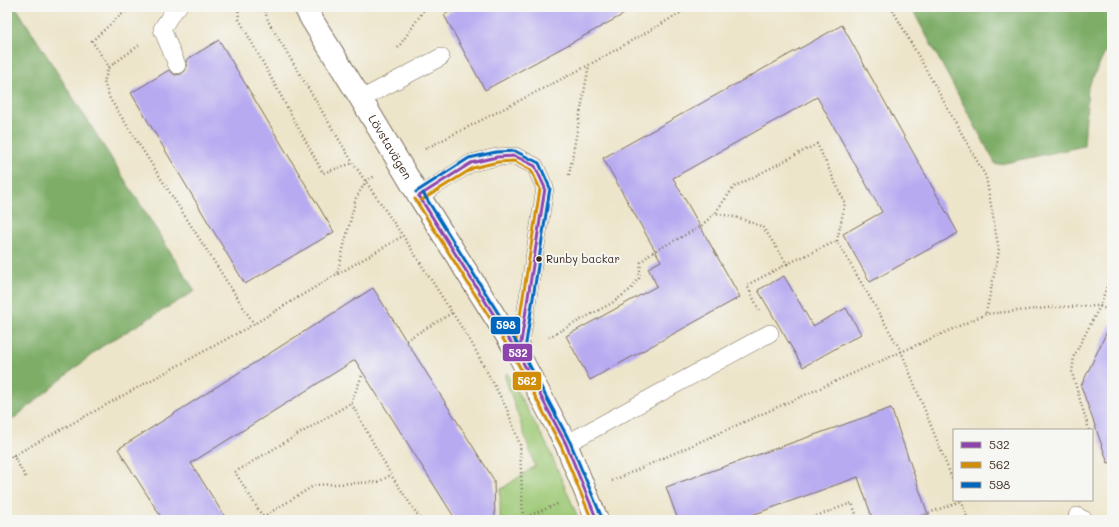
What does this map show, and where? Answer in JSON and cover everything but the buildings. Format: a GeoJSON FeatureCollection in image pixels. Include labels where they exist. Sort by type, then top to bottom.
{"type":"FeatureCollection","features":[{"type":"Feature","properties":{"kind":"street","name":"Lövstavägen"},"geometry":{"type":"LineString","coordinates":[[305,7],[418,196],[519,355],[566,444],[597,520]]}},
{"type":"Feature","properties":{"kind":"lane"},"geometry":{"type":"LineString","coordinates":[[177,65],[162,29],[172,13],[178,7]]}},
{"type":"Feature","properties":{"kind":"lane"},"geometry":{"type":"LineString","coordinates":[[361,99],[441,57]]}},
{"type":"Feature","properties":{"kind":"lane"},"geometry":{"type":"LineString","coordinates":[[418,196],[471,163],[490,158],[515,156],[535,166],[545,188],[519,355]]}},
{"type":"Feature","properties":{"kind":"lane"},"geometry":{"type":"LineString","coordinates":[[566,444],[770,332]]}},
{"type":"Feature","properties":{"kind":"path"},"geometry":{"type":"LineString","coordinates":[[109,68],[92,41],[117,18],[132,7]]}},
{"type":"Feature","properties":{"kind":"path"},"geometry":{"type":"LineString","coordinates":[[238,7],[239,19],[323,173],[353,163]]}},
{"type":"Feature","properties":{"kind":"path"},"geometry":{"type":"LineString","coordinates":[[264,7],[268,21],[353,163],[403,236],[452,313],[470,342],[507,409],[520,445],[523,519],[586,493],[986,314],[1057,306],[1100,306],[1112,312]]}},
{"type":"Feature","properties":{"kind":"path"},"geometry":{"type":"LineString","coordinates":[[385,86],[387,65],[426,7]]}},
{"type":"Feature","properties":{"kind":"path"},"geometry":{"type":"LineString","coordinates":[[337,274],[356,198],[366,181],[589,65],[691,7]]}},
{"type":"Feature","properties":{"kind":"path"},"geometry":{"type":"LineString","coordinates":[[891,7],[986,177],[999,251],[986,314]]}},
{"type":"Feature","properties":{"kind":"path"},"geometry":{"type":"LineString","coordinates":[[162,29],[109,68],[104,82],[110,99],[254,324]]}},
{"type":"Feature","properties":{"kind":"path"},"geometry":{"type":"LineString","coordinates":[[568,177],[589,65]]}},
{"type":"Feature","properties":{"kind":"path"},"geometry":{"type":"LineString","coordinates":[[545,339],[612,303],[631,289],[639,278],[642,262],[651,253],[700,227],[714,213],[734,187],[817,144],[845,203],[836,241],[902,351],[953,480]]}},
{"type":"Feature","properties":{"kind":"path"},"geometry":{"type":"LineString","coordinates":[[714,213],[739,218],[763,227],[787,264]]}},
{"type":"Feature","properties":{"kind":"path"},"geometry":{"type":"LineString","coordinates":[[7,459],[254,324],[403,236]]}},
{"type":"Feature","properties":{"kind":"path"},"geometry":{"type":"LineString","coordinates":[[770,332],[747,285],[836,241]]}},
{"type":"Feature","properties":{"kind":"path"},"geometry":{"type":"LineString","coordinates":[[1089,429],[1072,373],[1074,356],[1100,306],[1112,271]]}},
{"type":"Feature","properties":{"kind":"path"},"geometry":{"type":"LineString","coordinates":[[406,340],[452,313]]}},
{"type":"Feature","properties":{"kind":"path"},"geometry":{"type":"LineString","coordinates":[[363,373],[351,403],[235,472],[263,518],[315,485],[378,482],[391,475]]}},
{"type":"Feature","properties":{"kind":"path"},"geometry":{"type":"LineString","coordinates":[[351,403],[391,475],[421,520]]}},
{"type":"Feature","properties":{"kind":"path"},"geometry":{"type":"LineString","coordinates":[[13,455],[26,478]]}},
{"type":"Feature","properties":{"kind":"path"},"geometry":{"type":"LineString","coordinates":[[910,520],[958,501]]}},
{"type":"Feature","properties":{"kind":"path"},"geometry":{"type":"LineString","coordinates":[[961,501],[968,520]]}},
{"type":"Feature","properties":{"kind":"path"},"geometry":{"type":"LineString","coordinates":[[805,520],[852,503],[858,520]]}},
{"type":"Feature","properties":{"kind":"green space"},"geometry":{"type":"Polygon","coordinates":[[[7,7],[16,7],[195,291],[101,347],[7,424],[7,7]]]}},
{"type":"Feature","properties":{"kind":"green space"},"geometry":{"type":"Polygon","coordinates":[[[911,7],[1111,7],[1111,41],[1088,87],[1084,146],[996,165],[911,7]]]}},
{"type":"Feature","properties":{"kind":"green space"},"geometry":{"type":"Polygon","coordinates":[[[507,373],[547,445],[579,520],[500,520],[500,490],[535,466],[505,377],[507,373]]]}},
{"type":"Feature","properties":{"kind":"transit line","name":"598"},"geometry":{"type":"LineString","coordinates":[[416,192],[469,158],[496,152],[515,151],[539,163],[550,188],[524,356]]}},
{"type":"Feature","properties":{"kind":"transit line","name":"532"},"geometry":{"type":"LineString","coordinates":[[419,196],[471,163],[497,157],[515,156],[535,166],[545,188],[519,355]]}},
{"type":"Feature","properties":{"kind":"transit line","name":"562"},"geometry":{"type":"LineString","coordinates":[[422,200],[473,168],[498,162],[514,161],[531,170],[540,189],[514,354]]}},
{"type":"Feature","properties":{"kind":"transit line","name":"598"},"geometry":{"type":"LineString","coordinates":[[423,193],[523,353],[570,442],[602,518]]}},
{"type":"Feature","properties":{"kind":"transit line","name":"532"},"geometry":{"type":"LineString","coordinates":[[419,196],[519,355],[566,444],[597,520]]}},
{"type":"Feature","properties":{"kind":"transit line","name":"562"},"geometry":{"type":"LineString","coordinates":[[415,199],[515,358],[561,446],[592,520]]}},
{"type":"Feature","properties":{"kind":"place","name":"Runby backar"},"geometry":{"type":"Point","coordinates":[539,259]}}]}
